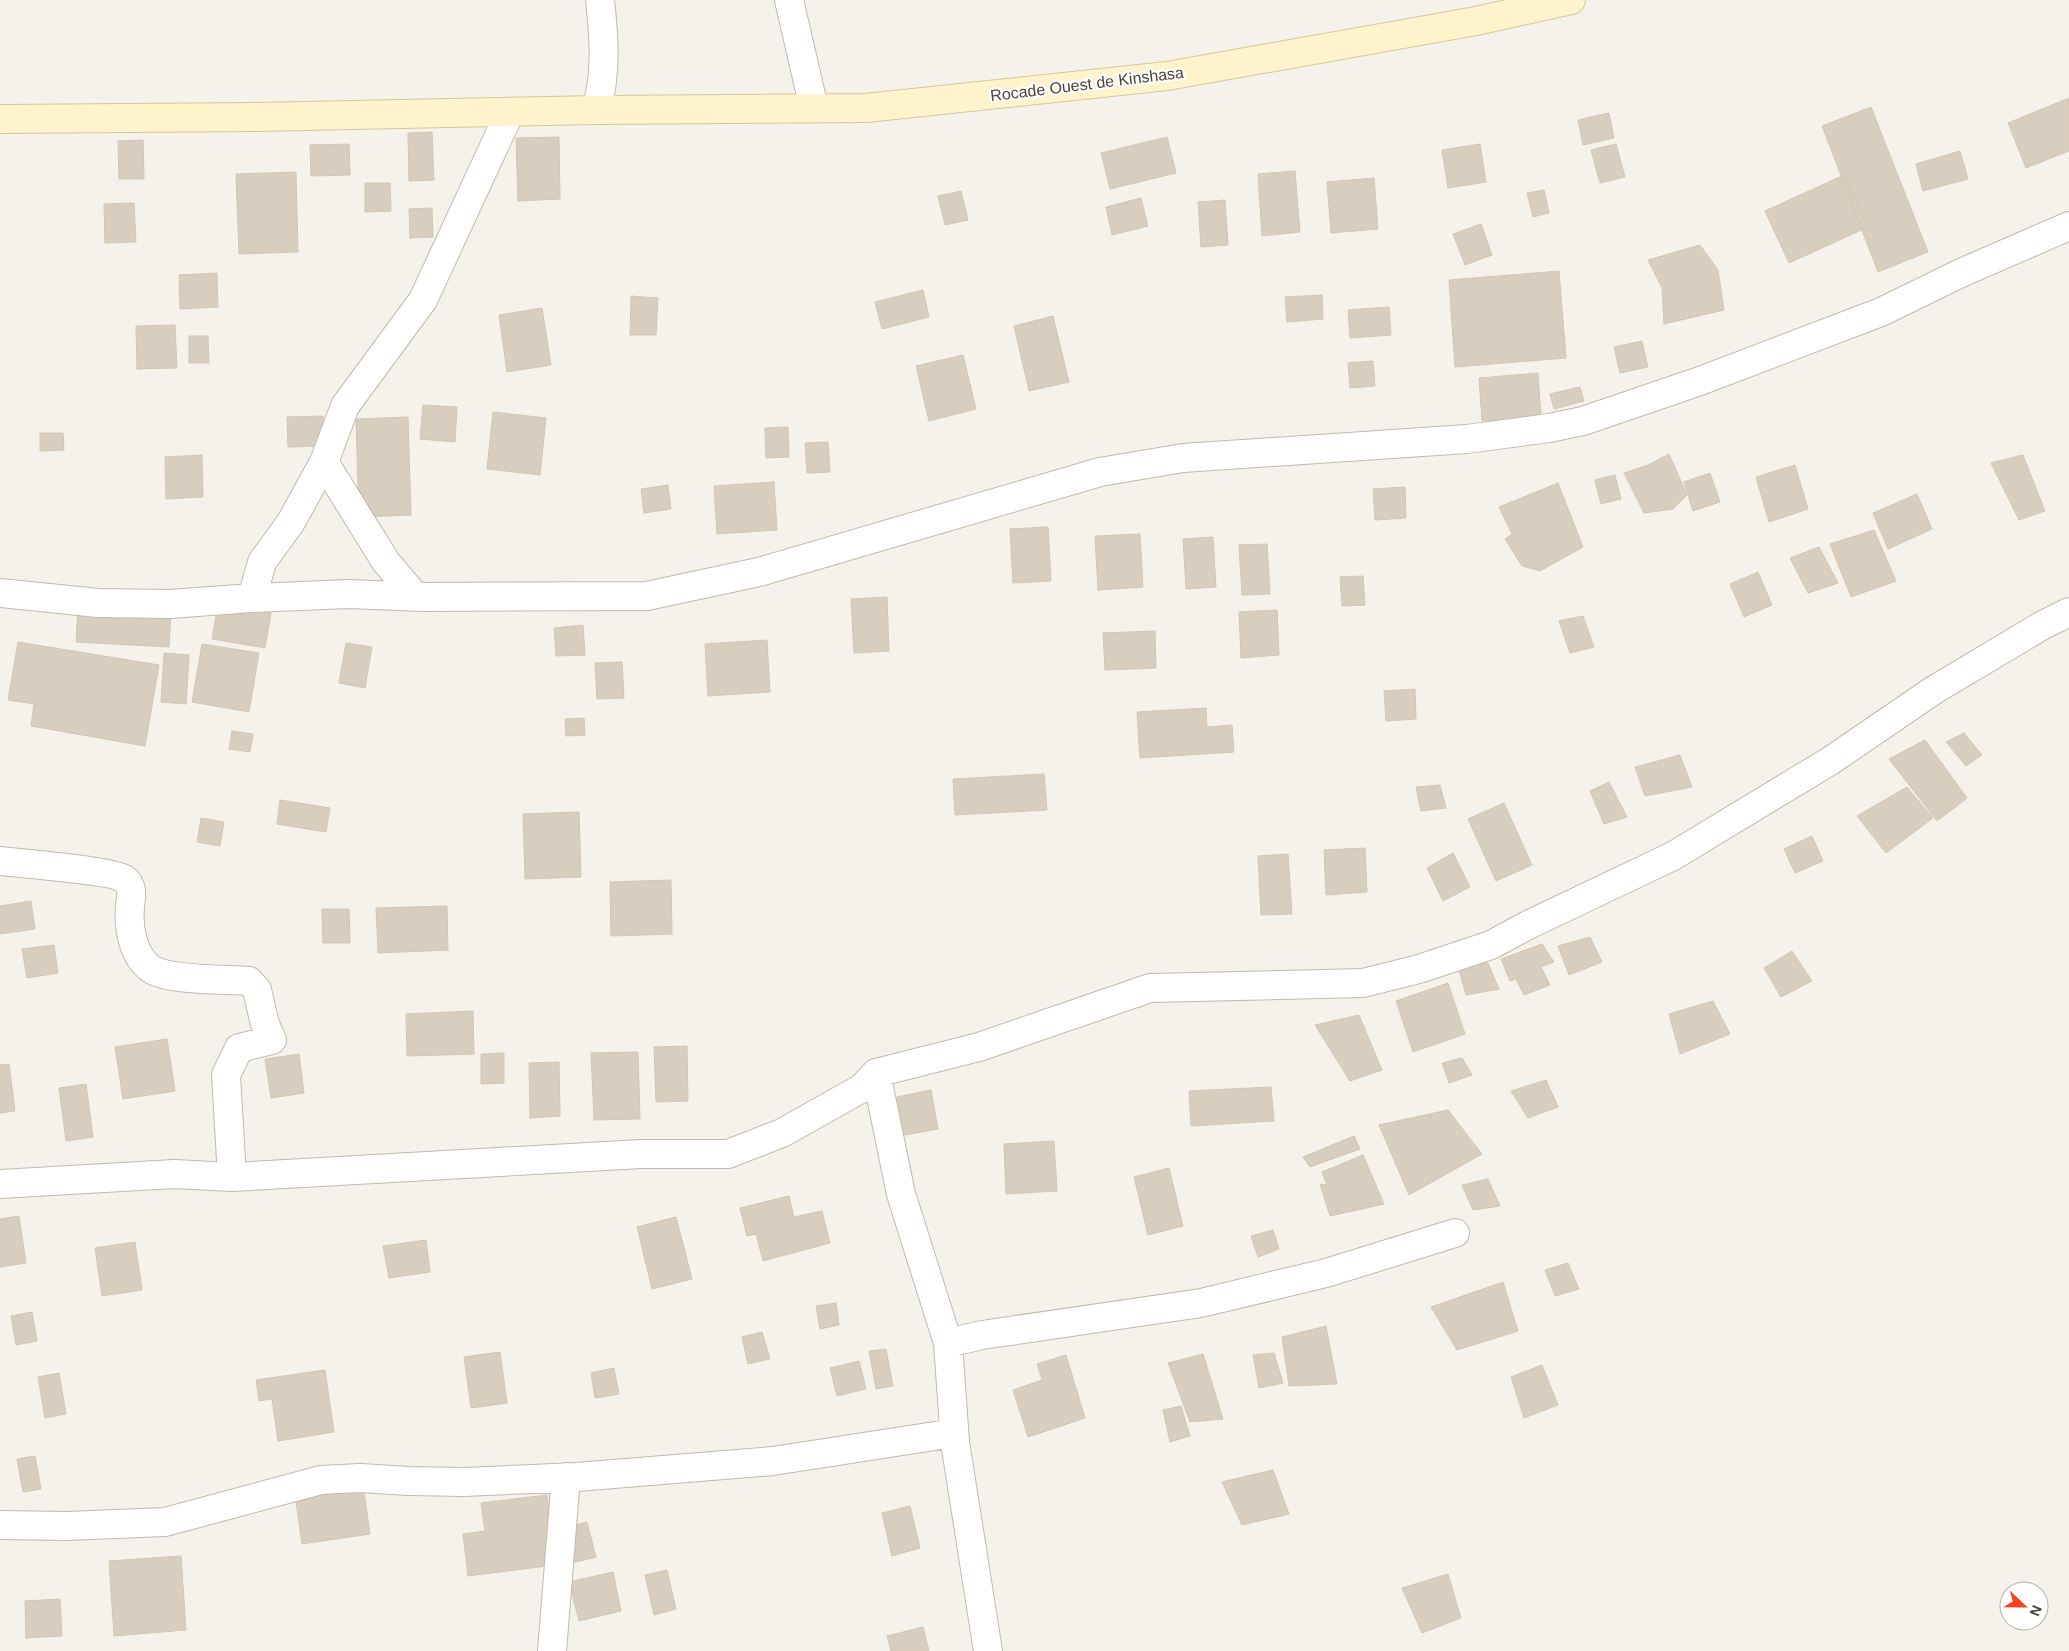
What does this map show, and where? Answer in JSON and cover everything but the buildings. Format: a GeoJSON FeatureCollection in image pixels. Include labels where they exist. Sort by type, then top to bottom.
{"type":"FeatureCollection","features":[{"type":"Feature","properties":{"kind":"main road","name":"Rocade Ouest de Kinshasa"},"geometry":{"type":"LineString","coordinates":[[0,119],[866,108],[1167,76],[1476,22],[1571,0]]}},
{"type":"Feature","properties":{"kind":"street"},"geometry":{"type":"LineString","coordinates":[[596,110],[603,88],[604,57],[600,0]]}},
{"type":"Feature","properties":{"kind":"street"},"geometry":{"type":"LineString","coordinates":[[790,0],[814,108]]}},
{"type":"Feature","properties":{"kind":"street"},"geometry":{"type":"LineString","coordinates":[[252,598],[262,562],[291,522],[324,462],[345,406],[423,300],[510,112]]}},
{"type":"Feature","properties":{"kind":"street"},"geometry":{"type":"LineString","coordinates":[[0,593],[98,603],[170,604],[348,594],[616,598],[647,596],[759,572],[1100,472],[1137,465],[1183,458],[1467,439],[1549,428],[1583,421],[1718,374],[1881,312],[1961,273],[2069,226]]}},
{"type":"Feature","properties":{"kind":"street"},"geometry":{"type":"LineString","coordinates":[[324,462],[386,562],[415,596]]}},
{"type":"Feature","properties":{"kind":"street"},"geometry":{"type":"LineString","coordinates":[[0,1184],[174,1174],[232,1177],[641,1154],[728,1154],[790,1129],[862,1088],[876,1073],[979,1046],[1150,988],[1364,983],[1419,969],[1491,945],[1528,925],[1674,856],[1830,761],[1934,690],[2043,625],[2069,612]]}},
{"type":"Feature","properties":{"kind":"street"},"geometry":{"type":"LineString","coordinates":[[0,861],[107,873],[124,878],[132,889],[128,924],[138,954],[152,969],[171,976],[249,980],[257,990],[265,1024],[272,1040],[239,1048],[226,1075],[232,1177]]}},
{"type":"Feature","properties":{"kind":"street"},"geometry":{"type":"LineString","coordinates":[[876,1073],[901,1194],[948,1343],[954,1432],[988,1651]]}},
{"type":"Feature","properties":{"kind":"street"},"geometry":{"type":"LineString","coordinates":[[948,1343],[991,1334],[1202,1303],[1326,1273],[1455,1232]]}},
{"type":"Feature","properties":{"kind":"street"},"geometry":{"type":"LineString","coordinates":[[0,1525],[67,1526],[165,1522],[320,1480],[360,1478],[464,1482],[566,1477],[773,1461],[954,1432]]}},
{"type":"Feature","properties":{"kind":"street"},"geometry":{"type":"LineString","coordinates":[[552,1651],[566,1477]]}}]}
